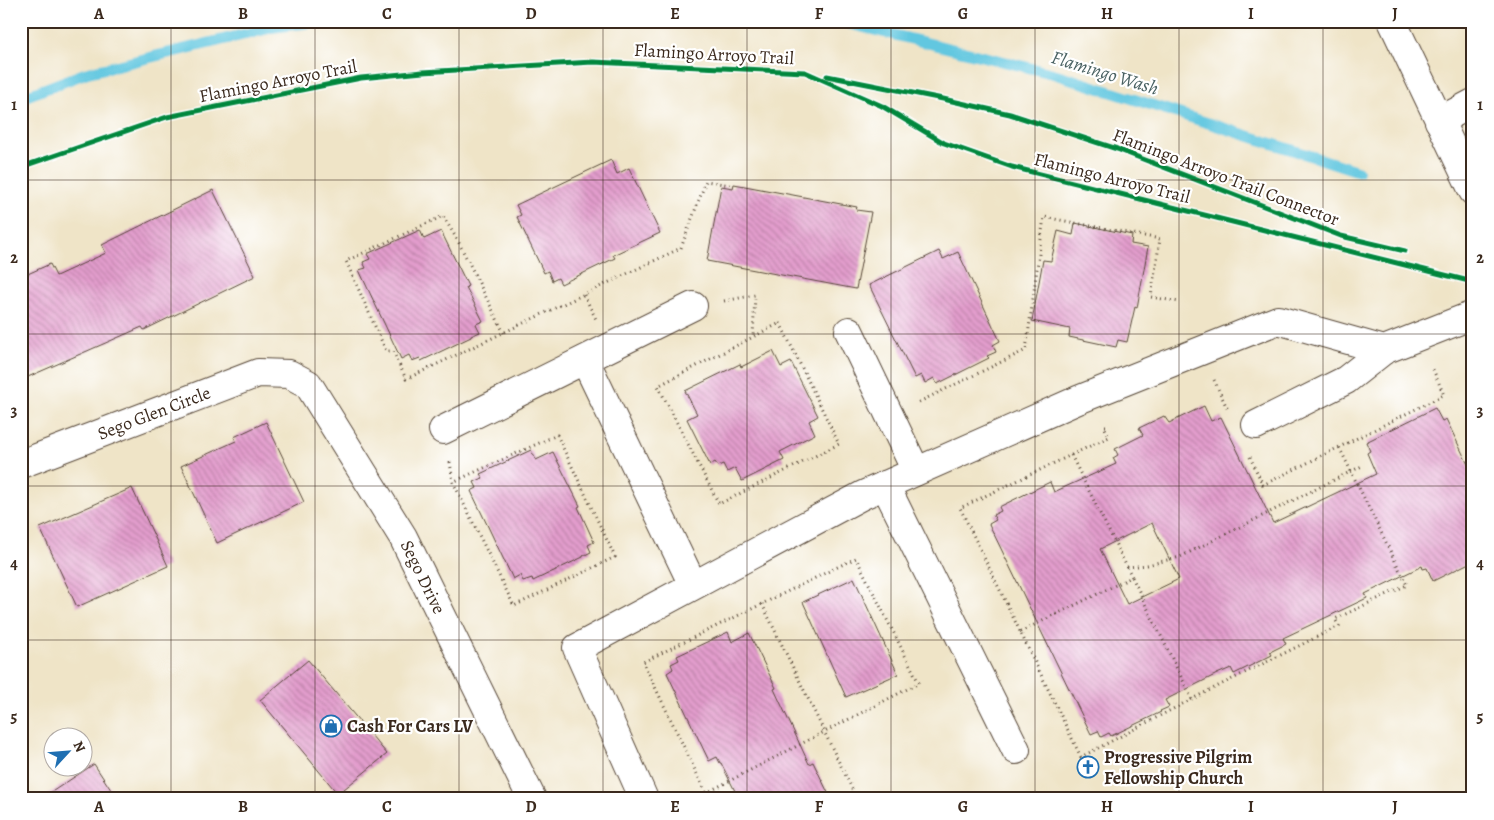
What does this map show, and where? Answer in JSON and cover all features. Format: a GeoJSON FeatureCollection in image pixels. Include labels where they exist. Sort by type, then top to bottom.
{"type":"FeatureCollection","features":[{"type":"Feature","properties":{"kind":"street"},"geometry":{"type":"LineString","coordinates":[[1392,21],[1439,121],[1470,177]]}},
{"type":"Feature","properties":{"kind":"street"},"geometry":{"type":"LineString","coordinates":[[1439,121],[1473,103]]}},
{"type":"Feature","properties":{"kind":"street"},"geometry":{"type":"LineString","coordinates":[[443,430],[693,306]]}},
{"type":"Feature","properties":{"kind":"street"},"geometry":{"type":"LineString","coordinates":[[1244,421],[1346,380],[1384,350],[1473,315]]}},
{"type":"Feature","properties":{"kind":"street"},"geometry":{"type":"LineString","coordinates":[[644,799],[577,648],[862,495],[1078,400],[1278,320],[1384,350]]}},
{"type":"Feature","properties":{"kind":"street"},"geometry":{"type":"LineString","coordinates":[[849,331],[916,471]]}},
{"type":"Feature","properties":{"kind":"street"},"geometry":{"type":"LineString","coordinates":[[585,360],[694,585]]}},
{"type":"Feature","properties":{"kind":"street","name":"Sego Glen Circle"},"geometry":{"type":"LineString","coordinates":[[21,464],[258,373],[289,374]]}},
{"type":"Feature","properties":{"kind":"street","name":"Sego Drive"},"geometry":{"type":"LineString","coordinates":[[289,374],[308,384],[403,537],[532,799]]}},
{"type":"Feature","properties":{"kind":"street"},"geometry":{"type":"LineString","coordinates":[[885,485],[1016,750]]}},
{"type":"Feature","properties":{"kind":"path"},"geometry":{"type":"LineString","coordinates":[[504,333],[458,241],[443,216],[346,261],[386,351],[393,351],[406,379],[504,333],[681,248],[706,181],[730,185]]}},
{"type":"Feature","properties":{"kind":"path"},"geometry":{"type":"LineString","coordinates":[[912,405],[1026,350],[1044,217],[1160,239],[1151,297],[1180,302]]}},
{"type":"Feature","properties":{"kind":"path"},"geometry":{"type":"LineString","coordinates":[[693,306],[755,295],[753,337]]}},
{"type":"Feature","properties":{"kind":"path"},"geometry":{"type":"LineString","coordinates":[[780,323],[839,444],[718,504],[658,386],[753,337],[780,323]]}},
{"type":"Feature","properties":{"kind":"path"},"geometry":{"type":"LineString","coordinates":[[1248,451],[1264,485],[1444,395],[1419,336]]}},
{"type":"Feature","properties":{"kind":"path"},"geometry":{"type":"LineString","coordinates":[[1212,374],[1244,421]]}},
{"type":"Feature","properties":{"kind":"path"},"geometry":{"type":"LineString","coordinates":[[1113,422],[1104,426],[1108,437],[960,508],[1081,757],[1192,698],[1339,626],[1335,619],[1407,585],[1339,447]]}},
{"type":"Feature","properties":{"kind":"path"},"geometry":{"type":"LineString","coordinates":[[443,430],[453,482],[514,606],[615,557],[557,435],[453,482]]}},
{"type":"Feature","properties":{"kind":"path"},"geometry":{"type":"LineString","coordinates":[[1071,455],[1192,698]]}},
{"type":"Feature","properties":{"kind":"path"},"geometry":{"type":"LineString","coordinates":[[1128,567],[1147,565],[1180,557],[1364,466]]}},
{"type":"Feature","properties":{"kind":"path"},"geometry":{"type":"LineString","coordinates":[[706,793],[919,683],[856,558],[643,662],[706,793],[709,799]]}},
{"type":"Feature","properties":{"kind":"path"},"geometry":{"type":"LineString","coordinates":[[1020,632],[1132,577]]}},
{"type":"Feature","properties":{"kind":"path"},"geometry":{"type":"LineString","coordinates":[[762,604],[857,799]]}},
{"type":"Feature","properties":{"kind":"building"},"geometry":{"type":"Polygon","coordinates":[[[611,160],[617,174],[629,168],[660,233],[613,255],[615,258],[561,284],[558,278],[552,281],[548,271],[544,273],[517,217],[521,215],[516,205],[611,160]]]}},
{"type":"Feature","properties":{"kind":"building"},"geometry":{"type":"Polygon","coordinates":[[[734,184],[857,207],[856,210],[871,212],[856,289],[707,261],[721,186],[733,188],[734,184]]]}},
{"type":"Feature","properties":{"kind":"building"},"geometry":{"type":"Polygon","coordinates":[[[213,190],[255,276],[144,330],[142,327],[21,380],[21,277],[50,264],[56,276],[106,253],[102,245],[213,190]]]}},
{"type":"Feature","properties":{"kind":"building"},"geometry":{"type":"Polygon","coordinates":[[[1075,223],[1132,235],[1131,244],[1148,247],[1137,308],[1135,307],[1127,342],[1118,340],[1116,347],[1069,337],[1070,329],[1032,321],[1043,260],[1051,261],[1058,231],[1073,235],[1075,223]]]}},
{"type":"Feature","properties":{"kind":"building"},"geometry":{"type":"Polygon","coordinates":[[[420,230],[424,239],[441,231],[483,321],[476,324],[480,332],[421,361],[420,358],[412,361],[409,355],[401,359],[359,270],[366,268],[363,262],[370,259],[367,254],[420,230]]]}},
{"type":"Feature","properties":{"kind":"building"},"geometry":{"type":"Polygon","coordinates":[[[939,251],[943,259],[958,252],[1000,341],[993,345],[996,352],[987,356],[989,358],[937,384],[934,378],[925,383],[921,375],[915,378],[869,285],[939,251]]]}},
{"type":"Feature","properties":{"kind":"building"},"geometry":{"type":"Polygon","coordinates":[[[773,351],[781,367],[791,362],[818,416],[809,421],[815,434],[780,452],[784,460],[742,481],[735,468],[727,472],[723,464],[718,466],[715,462],[710,465],[687,419],[697,414],[685,391],[740,364],[741,367],[773,351]]]}},
{"type":"Feature","properties":{"kind":"building"},"geometry":{"type":"Polygon","coordinates":[[[1204,406],[1211,421],[1221,417],[1273,523],[1376,474],[1367,453],[1370,451],[1366,442],[1435,408],[1442,421],[1446,419],[1473,475],[1473,561],[1433,581],[1427,568],[1423,569],[1422,566],[1365,594],[1367,598],[1283,638],[1286,644],[1270,652],[1272,655],[1234,674],[1231,668],[1165,700],[1169,707],[1161,712],[1111,736],[1109,733],[1101,737],[1098,731],[1091,734],[989,524],[996,520],[993,515],[1001,511],[999,507],[1050,482],[1054,492],[1116,464],[1113,458],[1118,455],[1115,449],[1143,435],[1139,428],[1164,416],[1169,423],[1204,406]],[[1152,523],[1100,549],[1127,604],[1179,579],[1152,523]]]}},
{"type":"Feature","properties":{"kind":"building"},"geometry":{"type":"Polygon","coordinates":[[[266,422],[304,502],[217,543],[181,466],[236,441],[234,437],[266,422]]]}},
{"type":"Feature","properties":{"kind":"building"},"geometry":{"type":"Polygon","coordinates":[[[531,450],[536,460],[553,452],[580,506],[578,507],[594,542],[588,545],[591,552],[583,557],[533,581],[532,578],[523,581],[520,575],[513,579],[471,491],[477,488],[474,482],[483,478],[480,474],[531,450]]]}},
{"type":"Feature","properties":{"kind":"building"},"geometry":{"type":"Polygon","coordinates":[[[132,488],[168,566],[77,607],[40,528],[132,488]]]}},
{"type":"Feature","properties":{"kind":"building"},"geometry":{"type":"Polygon","coordinates":[[[854,578],[898,674],[846,697],[803,602],[854,578]]]}},
{"type":"Feature","properties":{"kind":"building"},"geometry":{"type":"Polygon","coordinates":[[[728,632],[732,642],[749,633],[776,688],[774,689],[809,764],[813,762],[831,799],[739,799],[717,757],[709,761],[667,673],[673,669],[671,664],[679,660],[677,656],[728,632]]]}},
{"type":"Feature","properties":{"kind":"building"},"geometry":{"type":"Polygon","coordinates":[[[308,660],[387,754],[338,794],[260,700],[308,660]]]}},
{"type":"Feature","properties":{"kind":"building"},"geometry":{"type":"Polygon","coordinates":[[[94,764],[117,799],[41,799],[73,778],[92,778],[92,765],[94,764]]]}},
{"type":"Feature","properties":{"kind":"waterway","name":"Flamingo Wash"},"geometry":{"type":"LineString","coordinates":[[21,98],[86,73],[275,27],[324,21]]}},
{"type":"Feature","properties":{"kind":"waterway","name":"Flamingo Wash"},"geometry":{"type":"LineString","coordinates":[[837,21],[1055,74],[1358,171]]}},
{"type":"Feature","properties":{"kind":"cycle path","name":"Flamingo Arroyo Trail"},"geometry":{"type":"LineString","coordinates":[[21,167],[167,117],[361,78],[423,72],[593,62],[805,72],[882,106],[944,143],[1012,167],[1473,282]]}},
{"type":"Feature","properties":{"kind":"cycle path","name":"Flamingo Arroyo Trail Connector"},"geometry":{"type":"LineString","coordinates":[[827,76],[1010,114],[1117,149],[1341,236],[1405,251]]}},
{"type":"Feature","properties":{"kind":"place","name":"Cash For Cars LV"},"geometry":{"type":"Point","coordinates":[331,726]}},
{"type":"Feature","properties":{"kind":"place","name":"Progressive Pilgrim Fellowship Church"},"geometry":{"type":"Point","coordinates":[1088,767]}}]}
